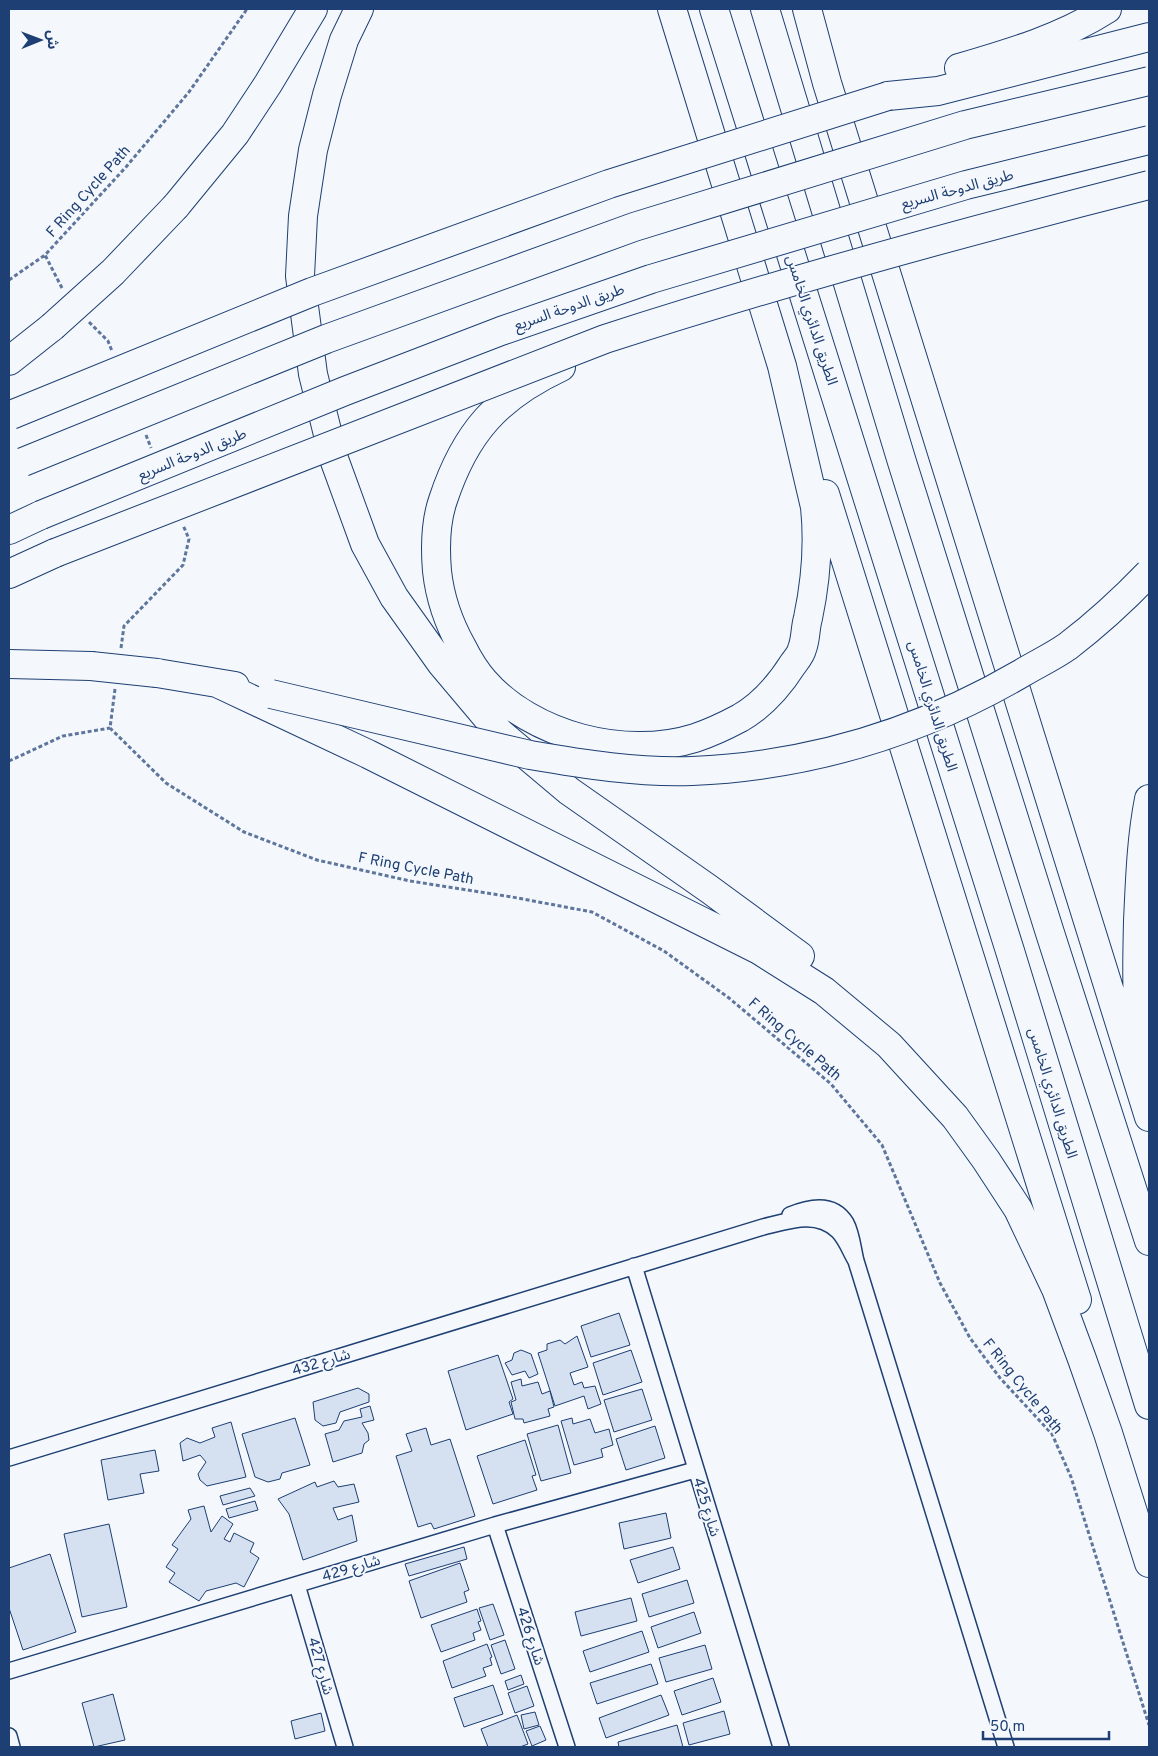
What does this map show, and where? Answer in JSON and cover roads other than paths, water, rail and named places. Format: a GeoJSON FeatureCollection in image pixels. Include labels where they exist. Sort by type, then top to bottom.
{"type":"FeatureCollection","features":[{"type":"Feature","properties":{"kind":"highway"},"geometry":{"type":"LineString","coordinates":[[9,361],[52,328],[113,272],[176,206],[235,134],[268,84],[313,9]]}},
{"type":"Feature","properties":{"kind":"highway"},"geometry":{"type":"LineString","coordinates":[[360,9],[344,40],[313,150],[303,216],[300,276],[313,374],[334,459],[366,544],[394,597],[441,663],[500,733],[570,791],[710,889],[799,956],[844,994],[955,1117],[1018,1209],[1056,1289],[1108,1432],[1149,1563]]}},
{"type":"Feature","properties":{"kind":"highway"},"geometry":{"type":"LineString","coordinates":[[672,9],[782,366],[815,507],[817,560],[814,595],[807,620],[802,650],[782,682],[766,699],[749,712],[731,723],[693,738],[668,744],[644,746],[618,745],[593,741],[552,730],[517,709],[485,682],[470,661],[446,617],[439,590],[436,536],[439,510],[454,467],[468,441],[501,404],[526,385],[604,348],[649,332],[681,314]]}},
{"type":"Feature","properties":{"kind":"highway","name":"الطريق الدائري الخامس"},"geometry":{"type":"LineString","coordinates":[[714,9],[977,846],[1149,1405]]}},
{"type":"Feature","properties":{"kind":"highway"},"geometry":{"type":"LineString","coordinates":[[765,9],[902,462],[1149,1241]]}},
{"type":"Feature","properties":{"kind":"highway"},"geometry":{"type":"LineString","coordinates":[[807,9],[827,83],[1149,1117]]}},
{"type":"Feature","properties":{"kind":"highway"},"geometry":{"type":"LineString","coordinates":[[811,9],[827,83]]}},
{"type":"Feature","properties":{"kind":"highway"},"geometry":{"type":"LineString","coordinates":[[10,415],[312,292],[609,184],[888,96],[933,76],[1051,38],[1084,23],[1107,9]]}},
{"type":"Feature","properties":{"kind":"highway"},"geometry":{"type":"LineString","coordinates":[[888,96],[938,92],[1149,37]]}},
{"type":"Feature","properties":{"kind":"highway"},"geometry":{"type":"LineString","coordinates":[[16,465],[326,340],[634,227],[964,125],[1149,81]]}},
{"type":"Feature","properties":{"kind":"highway","name":"طريق الدوحة السريع"},"geometry":{"type":"LineString","coordinates":[[9,530],[354,387],[501,331],[651,279],[966,185],[1149,140]]}},
{"type":"Feature","properties":{"kind":"highway"},"geometry":{"type":"LineString","coordinates":[[9,574],[55,553],[606,339],[681,314],[982,228],[1149,185]]}},
{"type":"Feature","properties":{"kind":"highway"},"geometry":{"type":"LineString","coordinates":[[782,366],[800,412],[894,709],[934,848],[1071,1280],[1093,1355],[1108,1432]]}},
{"type":"Feature","properties":{"kind":"highway"},"geometry":{"type":"LineString","coordinates":[[9,664],[91,666],[157,673],[271,694],[530,755],[569,762],[631,769],[691,771],[790,761],[894,733],[956,708],[1067,647],[1127,596],[1149,573]]}},
{"type":"Feature","properties":{"kind":"highway"},"geometry":{"type":"LineString","coordinates":[[217,683],[368,754],[759,950],[824,991],[889,1045]]}},
{"type":"Feature","properties":{"kind":"highway"},"geometry":{"type":"LineString","coordinates":[[1149,799],[1140,865],[1136,989],[1141,1038],[1149,1072]]}},
{"type":"Feature","properties":{"kind":"street","name":"شارع 432"},"geometry":{"type":"LineString","coordinates":[[9,1458],[763,1227],[810,1207],[820,1207],[839,1215],[846,1223],[850,1232],[856,1261],[1006,1747]]}},
{"type":"Feature","properties":{"kind":"street","name":"شارع 425"},"geometry":{"type":"LineString","coordinates":[[634,1266],[781,1747]]}},
{"type":"Feature","properties":{"kind":"street","name":"شارع 429"},"geometry":{"type":"LineString","coordinates":[[9,1672],[495,1525],[695,1470]]}},
{"type":"Feature","properties":{"kind":"street","name":"شارع 426"},"geometry":{"type":"LineString","coordinates":[[495,1525],[567,1747]]}},
{"type":"Feature","properties":{"kind":"street","name":"شارع 427"},"geometry":{"type":"LineString","coordinates":[[297,1585],[345,1747]]}},
{"type":"Feature","properties":{"kind":"street"},"geometry":{"type":"LineString","coordinates":[[9,1736],[12,1747]]}}]}
